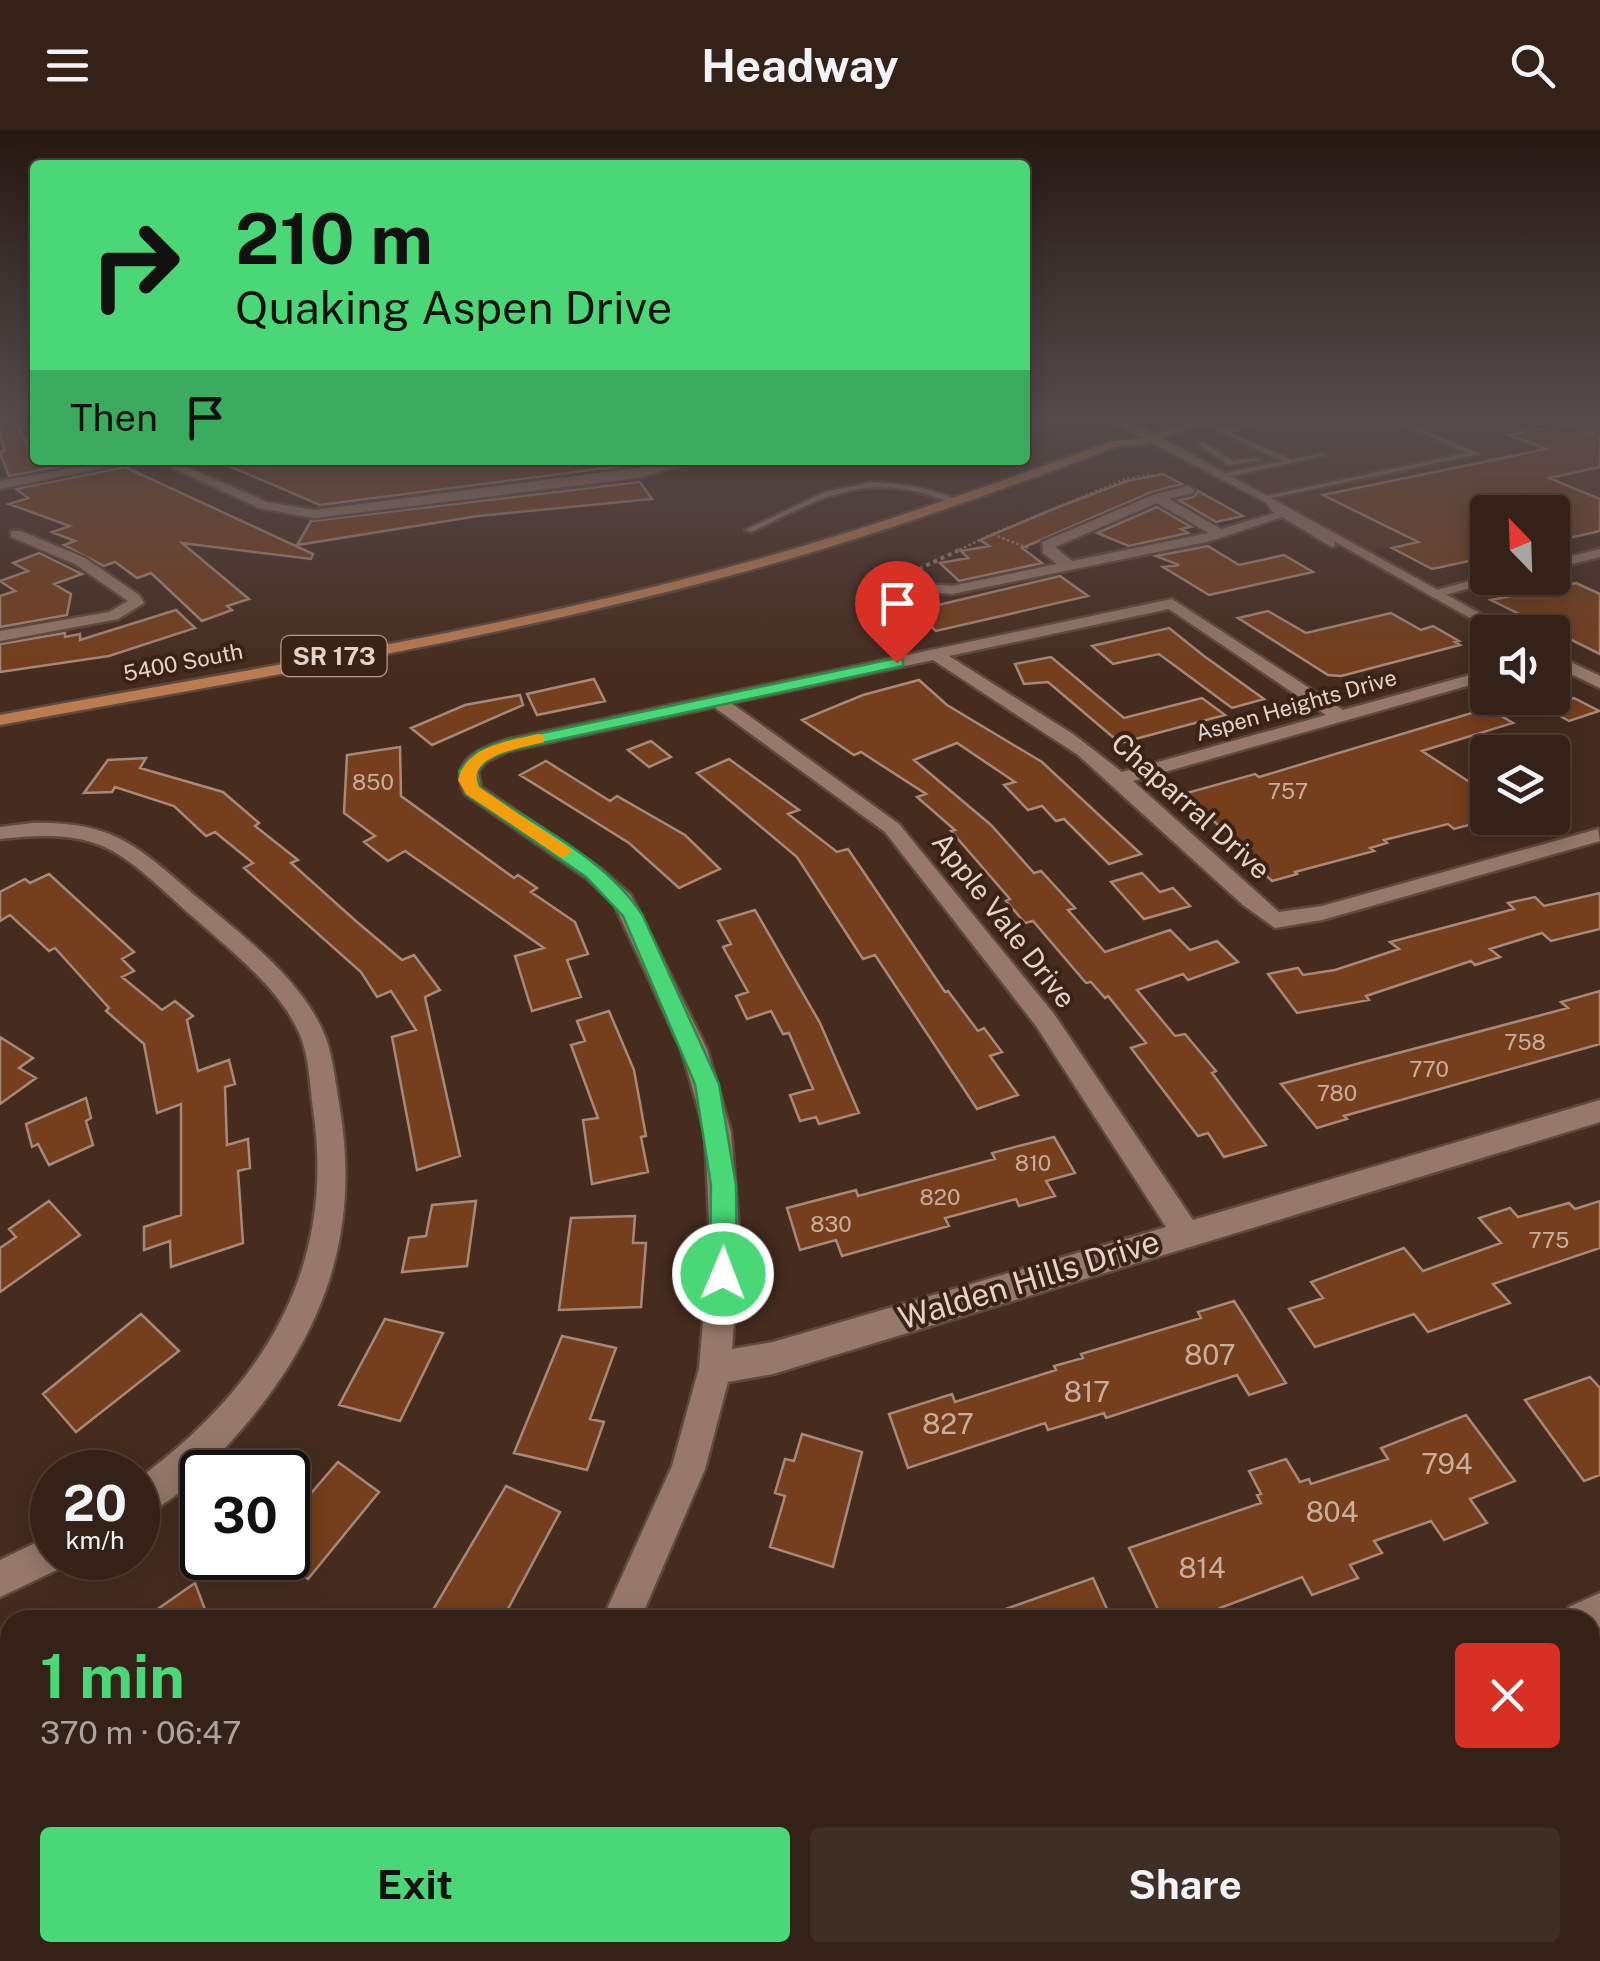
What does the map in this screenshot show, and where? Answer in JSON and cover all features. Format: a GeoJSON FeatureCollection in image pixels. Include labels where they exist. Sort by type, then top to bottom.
{"type":"FeatureCollection","features":[{"type":"Feature","properties":{"kind":"main road","name":"5400 South"},"geometry":{"type":"LineString","coordinates":[[0,720],[465,632],[668,588],[844,540],[956,502]]}},
{"type":"Feature","properties":{"kind":"street"},"geometry":{"type":"LineString","coordinates":[[258,502],[314,514],[408,502]]}},
{"type":"Feature","properties":{"kind":"street"},"geometry":{"type":"LineString","coordinates":[[1068,566],[1050,553],[1047,545],[1147,502]]}},
{"type":"Feature","properties":{"kind":"street"},"geometry":{"type":"LineString","coordinates":[[1166,502],[1218,533]]}},
{"type":"Feature","properties":{"kind":"street"},"geometry":{"type":"LineString","coordinates":[[1254,502],[1475,615]]}},
{"type":"Feature","properties":{"kind":"street"},"geometry":{"type":"LineString","coordinates":[[1276,502],[1380,560],[1379,564]]}},
{"type":"Feature","properties":{"kind":"street"},"geometry":{"type":"LineString","coordinates":[[915,586],[952,590],[1218,533],[1278,516]]}},
{"type":"Feature","properties":{"kind":"street"},"geometry":{"type":"LineString","coordinates":[[0,636],[114,616],[136,603],[80,561],[7,531]]}},
{"type":"Feature","properties":{"kind":"street"},"geometry":{"type":"LineString","coordinates":[[1572,560],[1600,553]]}},
{"type":"Feature","properties":{"kind":"street"},"geometry":{"type":"LineString","coordinates":[[1572,560],[1600,573]]}},
{"type":"Feature","properties":{"kind":"street"},"geometry":{"type":"LineString","coordinates":[[1434,593],[1470,585]]}},
{"type":"Feature","properties":{"kind":"street"},"geometry":{"type":"LineString","coordinates":[[626,1610],[688,1468],[716,1368],[725,1242],[718,1132],[694,1049],[622,900],[593,872],[472,790],[467,780],[471,765],[493,750],[1172,604],[1340,716]]}},
{"type":"Feature","properties":{"kind":"street","name":"Chaparral Drive"},"geometry":{"type":"LineString","coordinates":[[936,654],[973,684],[1086,752],[1275,920],[1322,913],[1598,835]]}},
{"type":"Feature","properties":{"kind":"street"},"geometry":{"type":"LineString","coordinates":[[1570,667],[1600,683]]}},
{"type":"Feature","properties":{"kind":"street","name":"Aspen Heights Drive"},"geometry":{"type":"LineString","coordinates":[[1117,778],[1470,680]]}},
{"type":"Feature","properties":{"kind":"street","name":"Apple Vale Drive"},"geometry":{"type":"LineString","coordinates":[[716,700],[871,811],[900,837],[1045,1020],[1185,1234]]}},
{"type":"Feature","properties":{"kind":"street"},"geometry":{"type":"LineString","coordinates":[[0,832],[64,828],[106,837],[125,846],[274,981],[306,1019],[314,1038],[333,1173],[333,1209],[325,1247],[303,1308],[283,1348],[214,1435],[160,1481]]}},
{"type":"Feature","properties":{"kind":"street","name":"Walden Hills Drive"},"geometry":{"type":"LineString","coordinates":[[716,1368],[773,1358],[1600,1111]]}},
{"type":"Feature","properties":{"kind":"street"},"geometry":{"type":"LineString","coordinates":[[0,1580],[30,1564]]}},
{"type":"Feature","properties":{"kind":"lane"},"geometry":{"type":"LineString","coordinates":[[749,530],[813,502]]}},
{"type":"Feature","properties":{"kind":"lane"},"geometry":{"type":"LineString","coordinates":[[1271,502],[1332,544]]}},
{"type":"Feature","properties":{"kind":"path"},"geometry":{"type":"LineString","coordinates":[[1032,549],[992,534],[1068,502]]}},
{"type":"Feature","properties":{"kind":"shaded area"},"geometry":{"type":"Polygon","coordinates":[[[1281,502],[1470,502],[1470,529],[1371,551],[1281,502]]]}},
{"type":"Feature","properties":{"kind":"building"},"geometry":{"type":"Polygon","coordinates":[[[202,502],[313,554],[311,559],[182,543],[249,599],[202,621],[151,573],[137,578],[115,562],[104,566],[64,545],[75,541],[52,532],[70,526],[9,504],[202,502]]]}},
{"type":"Feature","properties":{"kind":"building"},"geometry":{"type":"Polygon","coordinates":[[[468,502],[617,502],[478,516],[297,545],[311,521],[468,502]]]}},
{"type":"Feature","properties":{"kind":"building"},"geometry":{"type":"Polygon","coordinates":[[[1071,502],[1128,502],[1022,548],[1042,563],[959,581],[940,563],[968,558],[961,551],[989,546],[980,540],[1071,502]]]}},
{"type":"Feature","properties":{"kind":"building"},"geometry":{"type":"Polygon","coordinates":[[[1183,502],[1219,502],[1243,516],[1216,522],[1183,502]]]}},
{"type":"Feature","properties":{"kind":"building"},"geometry":{"type":"Polygon","coordinates":[[[1338,502],[1470,502],[1470,561],[1432,569],[1392,548],[1418,542],[1338,502]]]}},
{"type":"Feature","properties":{"kind":"building"},"geometry":{"type":"Polygon","coordinates":[[[1570,502],[1600,502],[1600,531],[1570,538],[1570,502]]]}},
{"type":"Feature","properties":{"kind":"building"},"geometry":{"type":"Polygon","coordinates":[[[1157,507],[1191,527],[1181,529],[1188,533],[1129,546],[1097,533],[1157,507]]]}},
{"type":"Feature","properties":{"kind":"building"},"geometry":{"type":"Polygon","coordinates":[[[1208,546],[1239,565],[1284,555],[1313,572],[1209,595],[1163,567],[1179,565],[1156,556],[1208,546]]]}},
{"type":"Feature","properties":{"kind":"building"},"geometry":{"type":"Polygon","coordinates":[[[39,553],[82,574],[54,584],[71,594],[67,615],[0,627],[0,596],[15,591],[0,581],[28,571],[13,563],[39,553]]]}},
{"type":"Feature","properties":{"kind":"building"},"geometry":{"type":"Polygon","coordinates":[[[1060,576],[1088,596],[936,631],[913,611],[1060,576]]]}},
{"type":"Feature","properties":{"kind":"building"},"geometry":{"type":"Polygon","coordinates":[[[1576,583],[1600,594],[1600,654],[1570,639],[1570,615],[1521,615],[1491,600],[1516,595],[1570,595],[1570,584],[1576,583]]]}},
{"type":"Feature","properties":{"kind":"building"},"geometry":{"type":"Polygon","coordinates":[[[176,610],[195,628],[109,656],[0,672],[0,644],[65,633],[65,637],[80,634],[80,640],[176,610]]]}},
{"type":"Feature","properties":{"kind":"building"},"geometry":{"type":"Polygon","coordinates":[[[1268,611],[1306,633],[1391,613],[1421,630],[1433,626],[1460,645],[1341,676],[1328,675],[1238,618],[1268,611]]]}},
{"type":"Feature","properties":{"kind":"building"},"geometry":{"type":"Polygon","coordinates":[[[1169,628],[1264,699],[1232,708],[1159,654],[1113,664],[1092,646],[1169,628]]]}},
{"type":"Feature","properties":{"kind":"building"},"geometry":{"type":"Polygon","coordinates":[[[1051,657],[1124,718],[1202,698],[1225,715],[1120,743],[1048,682],[1024,684],[1015,664],[1051,657]]]}},
{"type":"Feature","properties":{"kind":"building"},"geometry":{"type":"Polygon","coordinates":[[[594,679],[605,701],[537,715],[527,694],[594,679]]]}},
{"type":"Feature","properties":{"kind":"building"},"geometry":{"type":"Polygon","coordinates":[[[919,680],[947,705],[1042,762],[1141,854],[1109,864],[1064,819],[1056,821],[1042,806],[1028,810],[1004,785],[1015,782],[957,743],[914,760],[991,825],[1034,873],[1041,871],[1075,908],[1068,910],[1105,952],[1170,930],[1190,950],[1217,941],[1238,962],[1188,980],[1183,974],[1137,990],[1175,1036],[1185,1034],[1216,1071],[1212,1073],[1266,1145],[1224,1157],[1208,1133],[1198,1136],[1131,1048],[1146,1043],[1108,996],[1105,998],[1091,982],[1086,983],[1033,921],[1025,923],[1006,901],[1010,899],[951,831],[955,830],[917,797],[926,794],[861,752],[854,755],[802,720],[863,695],[919,680]]]}},
{"type":"Feature","properties":{"kind":"building"},"geometry":{"type":"Polygon","coordinates":[[[520,695],[523,705],[432,745],[411,728],[465,705],[520,695]]]}},
{"type":"Feature","properties":{"kind":"building"},"geometry":{"type":"Polygon","coordinates":[[[1570,699],[1599,711],[1569,721],[1558,715],[1570,715],[1570,699]]]}},
{"type":"Feature","properties":{"kind":"building"},"geometry":{"type":"Polygon","coordinates":[[[1470,713],[1500,715],[1513,723],[1422,751],[1470,780],[1470,825],[1454,829],[1448,824],[1384,840],[1387,843],[1370,848],[1374,851],[1272,881],[1245,855],[1251,854],[1183,794],[1255,774],[1259,777],[1470,713]]]}},
{"type":"Feature","properties":{"kind":"building"},"geometry":{"type":"Polygon","coordinates":[[[651,741],[671,757],[649,767],[628,750],[651,741]]]}},
{"type":"Feature","properties":{"kind":"building"},"geometry":{"type":"Polygon","coordinates":[[[400,747],[401,796],[514,878],[518,875],[537,888],[531,892],[575,922],[588,954],[567,960],[581,997],[532,1011],[515,956],[544,948],[405,851],[388,861],[364,842],[375,836],[344,813],[347,755],[400,747]]]}},
{"type":"Feature","properties":{"kind":"building"},"geometry":{"type":"Polygon","coordinates":[[[146,758],[140,768],[223,792],[259,823],[255,826],[298,860],[291,863],[357,922],[402,960],[414,955],[440,990],[425,997],[460,1156],[417,1170],[392,1037],[416,1030],[391,991],[377,997],[361,972],[244,868],[253,863],[215,832],[206,836],[174,806],[115,787],[112,792],[84,793],[108,760],[146,758]]]}},
{"type":"Feature","properties":{"kind":"building"},"geometry":{"type":"Polygon","coordinates":[[[729,759],[799,810],[788,814],[837,852],[848,849],[945,992],[978,1031],[984,1028],[1002,1052],[990,1056],[1018,1095],[977,1109],[875,955],[863,959],[797,857],[697,773],[729,759]]]}},
{"type":"Feature","properties":{"kind":"building"},"geometry":{"type":"Polygon","coordinates":[[[546,761],[610,801],[617,796],[685,835],[720,869],[679,888],[629,843],[520,775],[546,761]]]}},
{"type":"Feature","properties":{"kind":"building"},"geometry":{"type":"Polygon","coordinates":[[[1142,873],[1160,892],[1173,888],[1190,906],[1144,919],[1111,882],[1142,873]]]}},
{"type":"Feature","properties":{"kind":"building"},"geometry":{"type":"Polygon","coordinates":[[[49,874],[134,952],[122,959],[134,971],[122,977],[162,1010],[175,1001],[193,1016],[187,1020],[198,1071],[229,1060],[235,1084],[225,1087],[227,1145],[248,1139],[250,1168],[238,1171],[243,1243],[171,1267],[170,1241],[144,1250],[144,1227],[181,1215],[181,1104],[157,1113],[144,1044],[106,1011],[109,1008],[55,948],[49,951],[10,915],[0,921],[0,892],[25,879],[30,883],[49,874]]]}},
{"type":"Feature","properties":{"kind":"building"},"geometry":{"type":"Polygon","coordinates":[[[1600,893],[1600,929],[1551,941],[1542,933],[1490,949],[1500,957],[1475,965],[1471,961],[1366,996],[1369,1000],[1297,1013],[1268,974],[1298,968],[1303,975],[1335,970],[1399,949],[1390,942],[1514,909],[1508,903],[1535,897],[1544,906],[1600,893]]]}},
{"type":"Feature","properties":{"kind":"building"},"geometry":{"type":"Polygon","coordinates":[[[755,910],[820,1023],[859,1113],[819,1124],[816,1117],[800,1121],[790,1095],[813,1089],[789,1033],[783,1034],[771,1011],[747,1019],[736,996],[748,992],[723,947],[731,944],[718,921],[755,910]]]}},
{"type":"Feature","properties":{"kind":"building"},"geometry":{"type":"Polygon","coordinates":[[[1600,991],[1600,1044],[1344,1116],[1347,1119],[1317,1128],[1281,1084],[1568,1008],[1561,1002],[1600,991]]]}},
{"type":"Feature","properties":{"kind":"building"},"geometry":{"type":"Polygon","coordinates":[[[609,1011],[634,1070],[648,1172],[592,1184],[583,1120],[598,1118],[571,1045],[585,1041],[577,1021],[609,1011]]]}},
{"type":"Feature","properties":{"kind":"building"},"geometry":{"type":"Polygon","coordinates":[[[0,1037],[33,1058],[19,1068],[36,1078],[0,1104],[0,1037]]]}},
{"type":"Feature","properties":{"kind":"building"},"geometry":{"type":"Polygon","coordinates":[[[86,1098],[91,1118],[86,1121],[93,1145],[49,1165],[38,1144],[32,1147],[26,1124],[86,1098]]]}},
{"type":"Feature","properties":{"kind":"building"},"geometry":{"type":"Polygon","coordinates":[[[1054,1137],[1075,1173],[1046,1181],[1055,1196],[1019,1206],[1016,1199],[945,1218],[949,1226],[842,1256],[836,1240],[800,1250],[787,1208],[856,1190],[858,1196],[995,1159],[992,1153],[1054,1137]]]}},
{"type":"Feature","properties":{"kind":"building"},"geometry":{"type":"Polygon","coordinates":[[[49,1201],[80,1235],[0,1292],[0,1248],[16,1237],[9,1229],[49,1201]]]}},
{"type":"Feature","properties":{"kind":"building"},"geometry":{"type":"Polygon","coordinates":[[[476,1201],[467,1266],[402,1272],[409,1238],[426,1236],[432,1205],[476,1201]]]}},
{"type":"Feature","properties":{"kind":"building"},"geometry":{"type":"Polygon","coordinates":[[[1600,1201],[1600,1248],[1493,1284],[1510,1303],[1428,1332],[1414,1314],[1315,1347],[1289,1309],[1323,1298],[1311,1282],[1404,1248],[1423,1271],[1501,1243],[1479,1218],[1510,1208],[1518,1217],[1569,1203],[1575,1209],[1600,1201]]]}},
{"type":"Feature","properties":{"kind":"building"},"geometry":{"type":"Polygon","coordinates":[[[635,1216],[633,1243],[646,1243],[641,1307],[559,1310],[571,1218],[635,1216]]]}},
{"type":"Feature","properties":{"kind":"building"},"geometry":{"type":"Polygon","coordinates":[[[1234,1301],[1286,1383],[1249,1395],[1237,1375],[1106,1418],[1104,1413],[1048,1430],[1045,1423],[908,1468],[889,1414],[952,1394],[955,1402],[1056,1370],[1054,1366],[1083,1358],[1081,1354],[1201,1318],[1198,1312],[1234,1301]]]}},
{"type":"Feature","properties":{"kind":"building"},"geometry":{"type":"Polygon","coordinates":[[[141,1314],[179,1351],[76,1432],[43,1394],[141,1314]]]}},
{"type":"Feature","properties":{"kind":"building"},"geometry":{"type":"Polygon","coordinates":[[[385,1319],[443,1333],[400,1421],[339,1405],[385,1319]]]}},
{"type":"Feature","properties":{"kind":"building"},"geometry":{"type":"Polygon","coordinates":[[[562,1336],[616,1348],[590,1419],[604,1422],[587,1470],[514,1453],[562,1336]]]}},
{"type":"Feature","properties":{"kind":"building"},"geometry":{"type":"Polygon","coordinates":[[[1590,1377],[1600,1388],[1600,1475],[1584,1481],[1525,1400],[1590,1377]]]}},
{"type":"Feature","properties":{"kind":"building"},"geometry":{"type":"Polygon","coordinates":[[[1466,1415],[1515,1481],[1470,1499],[1487,1523],[1444,1540],[1431,1521],[1374,1541],[1382,1553],[1350,1565],[1358,1578],[1312,1595],[1302,1577],[1221,1610],[1158,1610],[1129,1548],[1261,1503],[1257,1495],[1261,1494],[1249,1471],[1286,1459],[1300,1482],[1309,1479],[1311,1484],[1388,1459],[1381,1448],[1466,1415]]]}},
{"type":"Feature","properties":{"kind":"building"},"geometry":{"type":"Polygon","coordinates":[[[802,1434],[862,1452],[833,1567],[770,1547],[785,1496],[775,1493],[785,1459],[794,1461],[802,1434]]]}},
{"type":"Feature","properties":{"kind":"building"},"geometry":{"type":"Polygon","coordinates":[[[338,1462],[379,1492],[310,1577],[310,1494],[338,1462]]]}},
{"type":"Feature","properties":{"kind":"building"},"geometry":{"type":"Polygon","coordinates":[[[506,1486],[560,1512],[507,1610],[433,1610],[506,1486]]]}},
{"type":"Feature","properties":{"kind":"building"},"geometry":{"type":"Polygon","coordinates":[[[1093,1578],[1107,1610],[1003,1610],[1093,1578]]]}},
{"type":"Feature","properties":{"kind":"building"},"geometry":{"type":"Polygon","coordinates":[[[195,1583],[205,1610],[156,1610],[195,1583]]]}},
{"type":"Feature","properties":{"kind":"slow traffic"},"geometry":{"type":"LineString","coordinates":[[538,739],[493,750],[476,759],[467,771],[468,786],[562,852]]}},
{"type":"Feature","properties":{"kind":"route"},"geometry":{"type":"LineString","coordinates":[[723,1274],[724,1185],[707,1084],[632,916],[622,900],[593,872],[472,790],[467,771],[484,754],[510,745],[897,663]]}}]}
